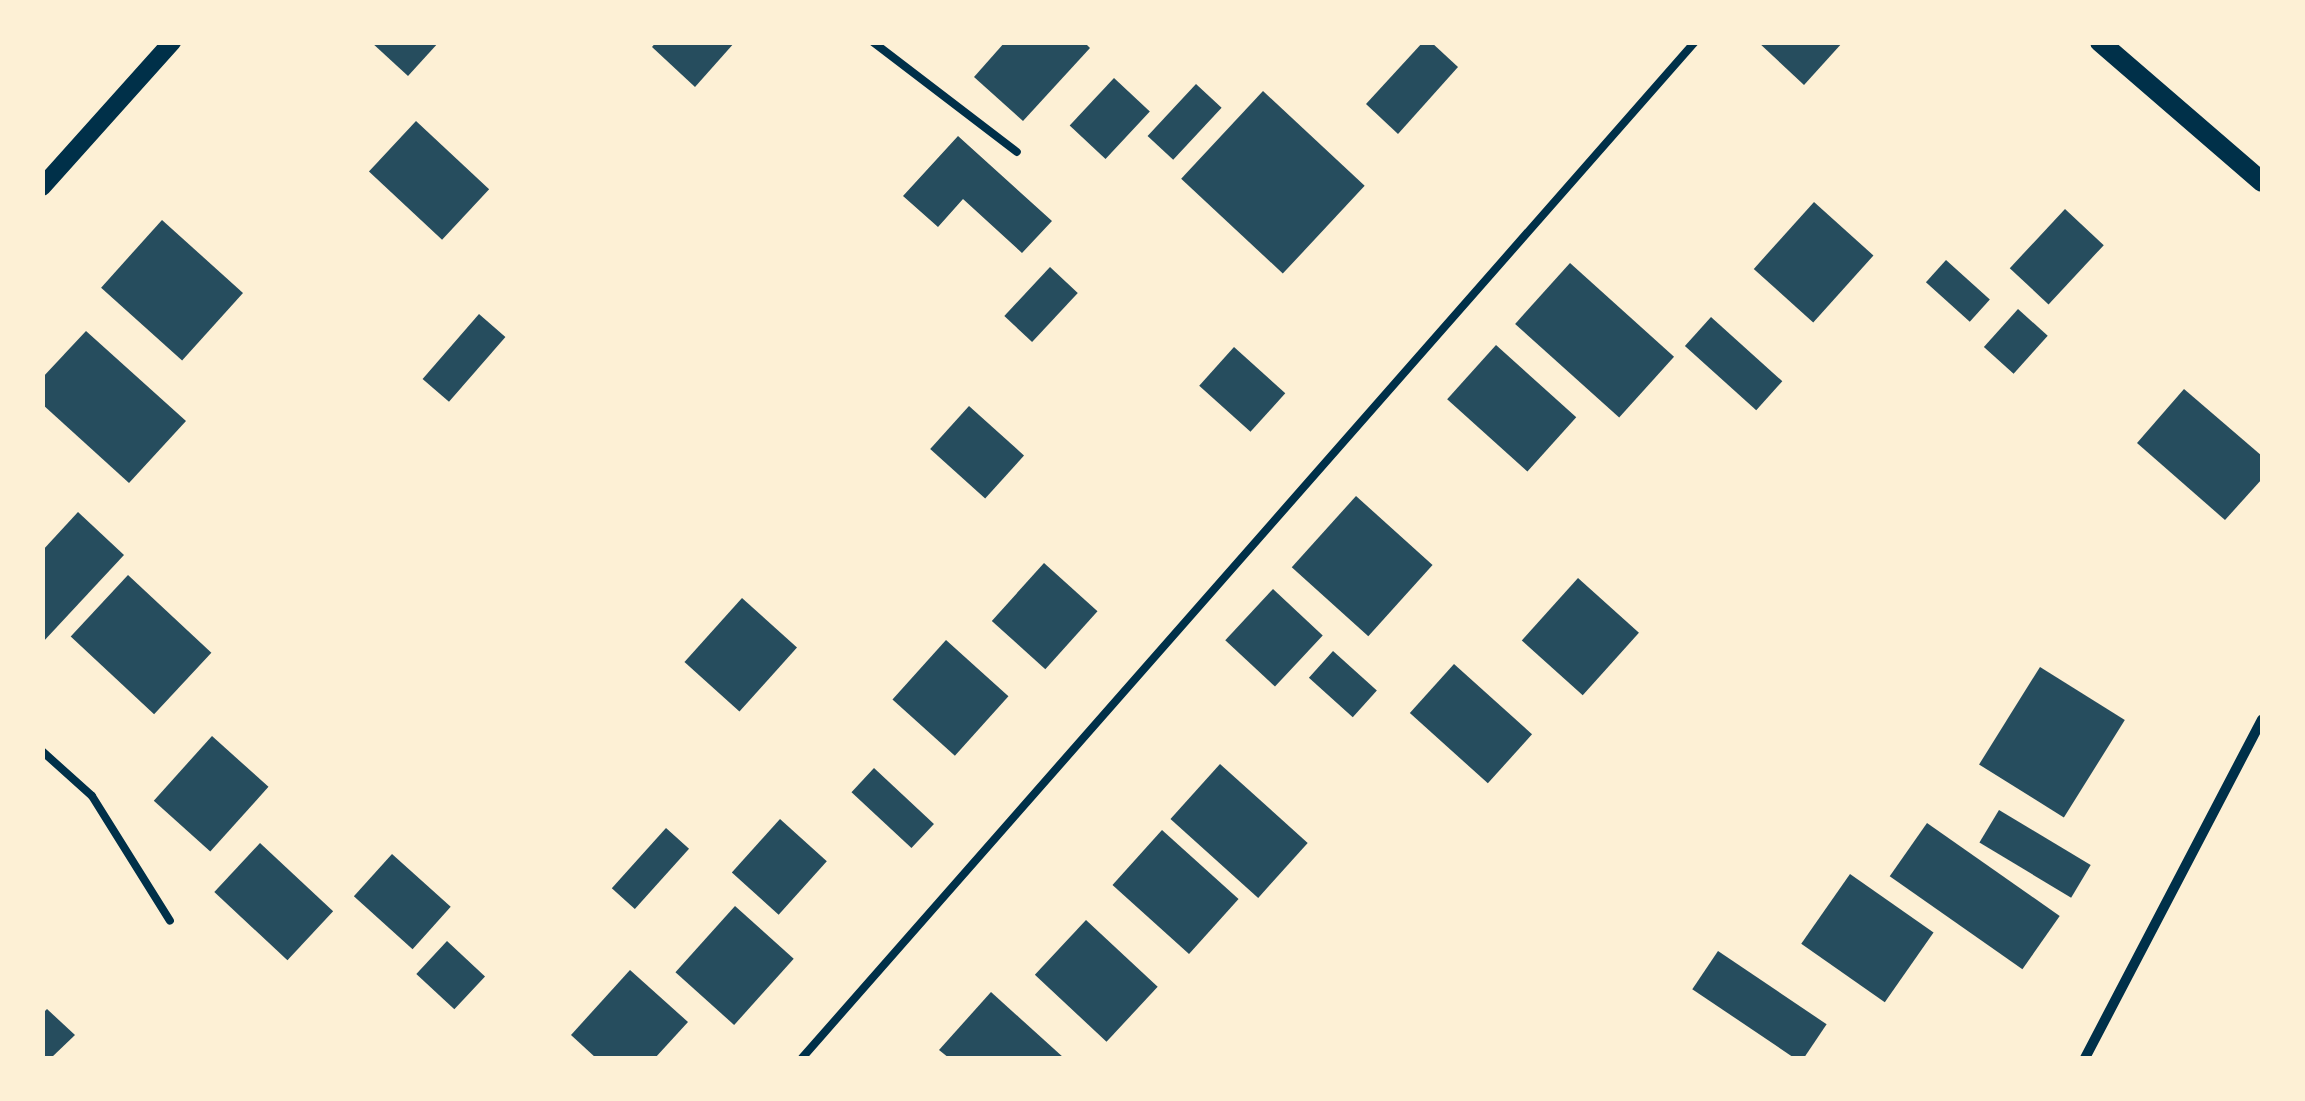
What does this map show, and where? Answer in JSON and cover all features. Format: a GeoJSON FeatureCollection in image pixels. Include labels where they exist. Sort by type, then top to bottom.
{"type":"FeatureCollection","features":[{"type":"Feature","properties":{"kind":"main road"},"geometry":{"type":"LineString","coordinates":[[2100,42],[2262,182]]}},
{"type":"Feature","properties":{"kind":"street"},"geometry":{"type":"LineString","coordinates":[[42,187],[172,42]]}},
{"type":"Feature","properties":{"kind":"street"},"geometry":{"type":"LineString","coordinates":[[2085,1058],[2262,720]]}},
{"type":"Feature","properties":{"kind":"lane"},"geometry":{"type":"LineString","coordinates":[[873,42],[1017,152]]}},
{"type":"Feature","properties":{"kind":"lane"},"geometry":{"type":"LineString","coordinates":[[802,1058],[1696,42]]}},
{"type":"Feature","properties":{"kind":"lane"},"geometry":{"type":"LineString","coordinates":[[42,751],[92,796],[170,921]]}},
{"type":"Feature","properties":{"kind":"building"},"geometry":{"type":"Polygon","coordinates":[[[371,42],[439,42],[408,76],[371,42]]]}},
{"type":"Feature","properties":{"kind":"building"},"geometry":{"type":"Polygon","coordinates":[[[656,42],[735,42],[695,87],[652,47],[656,42]]]}},
{"type":"Feature","properties":{"kind":"building"},"geometry":{"type":"Polygon","coordinates":[[[1005,42],[1084,42],[1090,48],[1023,121],[974,77],[1005,42]]]}},
{"type":"Feature","properties":{"kind":"building"},"geometry":{"type":"Polygon","coordinates":[[[1423,42],[1431,42],[1458,67],[1398,134],[1366,104],[1423,42]]]}},
{"type":"Feature","properties":{"kind":"building"},"geometry":{"type":"Polygon","coordinates":[[[1758,42],[1843,42],[1804,85],[1758,42]]]}},
{"type":"Feature","properties":{"kind":"building"},"geometry":{"type":"Polygon","coordinates":[[[1114,78],[1150,111],[1106,159],[1070,126],[1114,78]]]}},
{"type":"Feature","properties":{"kind":"building"},"geometry":{"type":"Polygon","coordinates":[[[1196,84],[1222,108],[1173,160],[1148,136],[1196,84]]]}},
{"type":"Feature","properties":{"kind":"building"},"geometry":{"type":"Polygon","coordinates":[[[1263,91],[1365,186],[1283,274],[1181,179],[1263,91]]]}},
{"type":"Feature","properties":{"kind":"building"},"geometry":{"type":"Polygon","coordinates":[[[416,121],[489,189],[442,240],[369,171],[416,121]]]}},
{"type":"Feature","properties":{"kind":"building"},"geometry":{"type":"Polygon","coordinates":[[[958,136],[1052,221],[1022,253],[963,199],[938,227],[903,196],[958,136]]]}},
{"type":"Feature","properties":{"kind":"building"},"geometry":{"type":"Polygon","coordinates":[[[1814,202],[1873,256],[1813,322],[1754,269],[1814,202]]]}},
{"type":"Feature","properties":{"kind":"building"},"geometry":{"type":"Polygon","coordinates":[[[2065,209],[2104,245],[2049,304],[2010,268],[2065,209]]]}},
{"type":"Feature","properties":{"kind":"building"},"geometry":{"type":"Polygon","coordinates":[[[162,220],[243,293],[182,361],[101,288],[162,220]]]}},
{"type":"Feature","properties":{"kind":"building"},"geometry":{"type":"Polygon","coordinates":[[[1946,260],[1990,299],[1970,322],[1926,282],[1946,260]]]}},
{"type":"Feature","properties":{"kind":"building"},"geometry":{"type":"Polygon","coordinates":[[[1570,263],[1674,357],[1619,418],[1515,324],[1570,263]]]}},
{"type":"Feature","properties":{"kind":"building"},"geometry":{"type":"Polygon","coordinates":[[[1050,267],[1078,293],[1032,342],[1004,316],[1050,267]]]}},
{"type":"Feature","properties":{"kind":"building"},"geometry":{"type":"Polygon","coordinates":[[[2018,309],[2048,336],[2014,374],[1984,347],[2018,309]]]}},
{"type":"Feature","properties":{"kind":"building"},"geometry":{"type":"Polygon","coordinates":[[[479,314],[505,337],[449,402],[423,379],[479,314]]]}},
{"type":"Feature","properties":{"kind":"building"},"geometry":{"type":"Polygon","coordinates":[[[1711,317],[1782,381],[1756,410],[1685,346],[1711,317]]]}},
{"type":"Feature","properties":{"kind":"building"},"geometry":{"type":"Polygon","coordinates":[[[86,331],[186,421],[129,483],[42,404],[42,378],[86,331]]]}},
{"type":"Feature","properties":{"kind":"building"},"geometry":{"type":"Polygon","coordinates":[[[1496,345],[1576,417],[1527,472],[1447,399],[1496,345]]]}},
{"type":"Feature","properties":{"kind":"building"},"geometry":{"type":"Polygon","coordinates":[[[1234,347],[1285,393],[1250,432],[1199,386],[1234,347]]]}},
{"type":"Feature","properties":{"kind":"building"},"geometry":{"type":"Polygon","coordinates":[[[2184,389],[2262,456],[2262,479],[2225,520],[2137,443],[2184,389]]]}},
{"type":"Feature","properties":{"kind":"building"},"geometry":{"type":"Polygon","coordinates":[[[969,406],[1024,456],[985,499],[930,449],[969,406]]]}},
{"type":"Feature","properties":{"kind":"building"},"geometry":{"type":"Polygon","coordinates":[[[1356,496],[1433,565],[1368,636],[1292,567],[1356,496]]]}},
{"type":"Feature","properties":{"kind":"building"},"geometry":{"type":"Polygon","coordinates":[[[78,512],[124,555],[42,643],[42,551],[78,512]]]}},
{"type":"Feature","properties":{"kind":"building"},"geometry":{"type":"Polygon","coordinates":[[[1044,563],[1098,611],[1045,669],[992,621],[1044,563]]]}},
{"type":"Feature","properties":{"kind":"building"},"geometry":{"type":"Polygon","coordinates":[[[128,575],[211,653],[154,714],[71,636],[128,575]]]}},
{"type":"Feature","properties":{"kind":"building"},"geometry":{"type":"Polygon","coordinates":[[[1578,578],[1639,633],[1583,695],[1522,640],[1578,578]]]}},
{"type":"Feature","properties":{"kind":"building"},"geometry":{"type":"Polygon","coordinates":[[[1273,589],[1323,635],[1275,687],[1225,640],[1273,589]]]}},
{"type":"Feature","properties":{"kind":"building"},"geometry":{"type":"Polygon","coordinates":[[[742,598],[797,648],[739,711],[684,662],[742,598]]]}},
{"type":"Feature","properties":{"kind":"building"},"geometry":{"type":"Polygon","coordinates":[[[946,640],[1008,696],[955,756],[892,699],[946,640]]]}},
{"type":"Feature","properties":{"kind":"building"},"geometry":{"type":"Polygon","coordinates":[[[1333,651],[1377,690],[1353,717],[1309,678],[1333,651]]]}},
{"type":"Feature","properties":{"kind":"building"},"geometry":{"type":"Polygon","coordinates":[[[1454,664],[1532,734],[1488,783],[1410,713],[1454,664]]]}},
{"type":"Feature","properties":{"kind":"building"},"geometry":{"type":"Polygon","coordinates":[[[2040,667],[2125,720],[2064,818],[1979,765],[2040,667]]]}},
{"type":"Feature","properties":{"kind":"building"},"geometry":{"type":"Polygon","coordinates":[[[212,736],[268,787],[210,852],[154,801],[212,736]]]}},
{"type":"Feature","properties":{"kind":"building"},"geometry":{"type":"Polygon","coordinates":[[[1220,764],[1308,843],[1258,898],[1170,819],[1220,764]]]}},
{"type":"Feature","properties":{"kind":"building"},"geometry":{"type":"Polygon","coordinates":[[[874,768],[934,824],[911,848],[851,792],[874,768]]]}},
{"type":"Feature","properties":{"kind":"building"},"geometry":{"type":"Polygon","coordinates":[[[1999,810],[2091,865],[2071,898],[1979,843],[1999,810]]]}},
{"type":"Feature","properties":{"kind":"building"},"geometry":{"type":"Polygon","coordinates":[[[780,819],[827,861],[779,915],[732,873],[780,819]]]}},
{"type":"Feature","properties":{"kind":"building"},"geometry":{"type":"Polygon","coordinates":[[[1927,823],[2060,916],[2022,969],[1890,876],[1927,823]]]}},
{"type":"Feature","properties":{"kind":"building"},"geometry":{"type":"Polygon","coordinates":[[[666,828],[689,849],[635,909],[612,888],[666,828]]]}},
{"type":"Feature","properties":{"kind":"building"},"geometry":{"type":"Polygon","coordinates":[[[1162,830],[1239,899],[1189,954],[1112,885],[1162,830]]]}},
{"type":"Feature","properties":{"kind":"building"},"geometry":{"type":"Polygon","coordinates":[[[260,843],[333,911],[287,960],[214,892],[260,843]]]}},
{"type":"Feature","properties":{"kind":"building"},"geometry":{"type":"Polygon","coordinates":[[[392,854],[451,907],[413,949],[354,896],[392,854]]]}},
{"type":"Feature","properties":{"kind":"building"},"geometry":{"type":"Polygon","coordinates":[[[1850,874],[1934,933],[1885,1002],[1801,944],[1850,874]]]}},
{"type":"Feature","properties":{"kind":"building"},"geometry":{"type":"Polygon","coordinates":[[[735,906],[794,959],[734,1025],[675,972],[735,906]]]}},
{"type":"Feature","properties":{"kind":"building"},"geometry":{"type":"Polygon","coordinates":[[[1086,920],[1158,987],[1107,1042],[1035,975],[1086,920]]]}},
{"type":"Feature","properties":{"kind":"building"},"geometry":{"type":"Polygon","coordinates":[[[447,941],[485,976],[454,1009],[416,974],[447,941]]]}},
{"type":"Feature","properties":{"kind":"building"},"geometry":{"type":"Polygon","coordinates":[[[1718,951],[1827,1024],[1804,1058],[1794,1058],[1692,989],[1718,951]]]}},
{"type":"Feature","properties":{"kind":"building"},"geometry":{"type":"Polygon","coordinates":[[[630,970],[688,1022],[655,1058],[596,1058],[571,1035],[630,970]]]}},
{"type":"Feature","properties":{"kind":"building"},"geometry":{"type":"Polygon","coordinates":[[[991,992],[1064,1058],[949,1058],[939,1050],[991,992]]]}},
{"type":"Feature","properties":{"kind":"building"},"geometry":{"type":"Polygon","coordinates":[[[47,1009],[75,1035],[51,1058],[42,1058],[42,1014],[47,1009]]]}}]}
